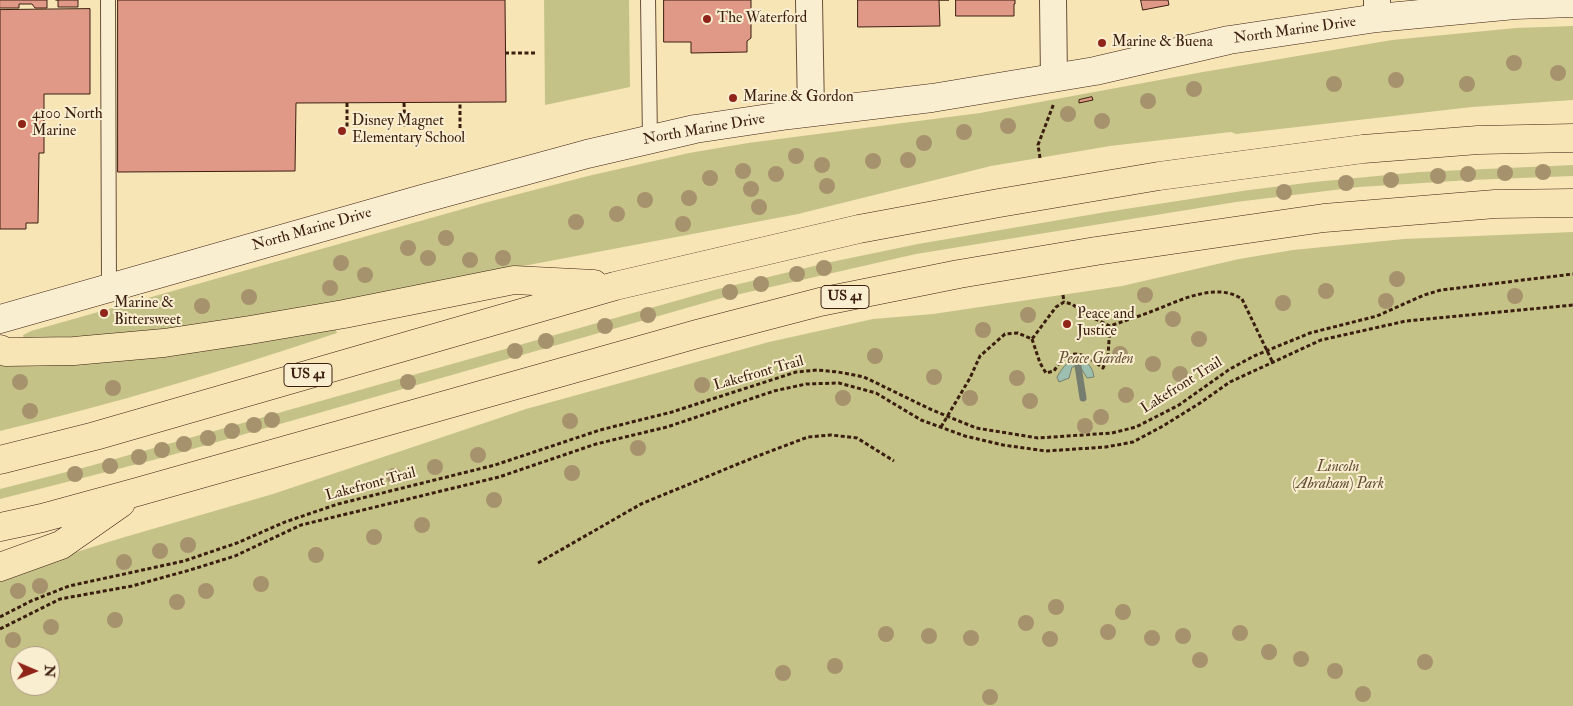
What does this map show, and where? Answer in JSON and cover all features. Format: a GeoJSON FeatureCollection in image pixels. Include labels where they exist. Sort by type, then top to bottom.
{"type":"FeatureCollection","features":[{"type":"Feature","properties":{"kind":"highway","name":"US 41"},"geometry":{"type":"LineString","coordinates":[[0,460],[96,436],[615,286],[858,229],[998,202],[1159,176],[1363,149],[1478,140],[1573,138]]}},
{"type":"Feature","properties":{"kind":"highway","name":"US 41"},"geometry":{"type":"LineString","coordinates":[[0,527],[42,518],[137,492],[697,334],[820,302],[959,274],[1096,251],[1324,218],[1495,204],[1573,203]]}},
{"type":"Feature","properties":{"kind":"highway"},"geometry":{"type":"LineString","coordinates":[[0,348],[6,352],[74,351],[164,343],[335,315],[514,280],[615,286]]}},
{"type":"Feature","properties":{"kind":"highway"},"geometry":{"type":"LineString","coordinates":[[0,567],[62,545],[137,492]]}},
{"type":"Feature","properties":{"kind":"street"},"geometry":{"type":"LineString","coordinates":[[809,0],[811,112]]}},
{"type":"Feature","properties":{"kind":"street"},"geometry":{"type":"LineString","coordinates":[[1053,0],[1054,91]]}},
{"type":"Feature","properties":{"kind":"street","name":"North Marine Drive"},"geometry":{"type":"LineString","coordinates":[[0,319],[422,199],[587,154],[695,129],[811,112],[932,98],[1054,91],[1095,70],[1377,9],[1573,3]]}},
{"type":"Feature","properties":{"kind":"lane"},"geometry":{"type":"LineString","coordinates":[[108,0],[110,287]]}},
{"type":"Feature","properties":{"kind":"lane"},"geometry":{"type":"LineString","coordinates":[[648,0],[650,139]]}},
{"type":"Feature","properties":{"kind":"path"},"geometry":{"type":"LineString","coordinates":[[505,53],[535,54]]}},
{"type":"Feature","properties":{"kind":"path"},"geometry":{"type":"LineString","coordinates":[[1040,158],[1038,145],[1054,91]]}},
{"type":"Feature","properties":{"kind":"path"},"geometry":{"type":"LineString","coordinates":[[460,102],[460,128]]}},
{"type":"Feature","properties":{"kind":"path"},"geometry":{"type":"LineString","coordinates":[[347,103],[347,129]]}},
{"type":"Feature","properties":{"kind":"path"},"geometry":{"type":"LineString","coordinates":[[404,103],[404,128]]}},
{"type":"Feature","properties":{"kind":"path","name":"Lakefront Trail"},"geometry":{"type":"LineString","coordinates":[[0,617],[31,601],[69,586],[184,561],[237,544],[285,522],[338,504],[496,465],[600,430],[672,412],[796,372],[817,370],[838,372],[864,378],[976,428],[1038,438],[1068,437],[1127,430],[1179,405],[1230,369],[1310,333],[1377,316],[1424,295],[1441,290],[1573,274]]}},
{"type":"Feature","properties":{"kind":"path"},"geometry":{"type":"LineString","coordinates":[[1032,339],[1056,307],[1064,302],[1072,304],[1088,315],[1110,326],[1196,295],[1218,292],[1234,293],[1242,299],[1272,361]]}},
{"type":"Feature","properties":{"kind":"path"},"geometry":{"type":"LineString","coordinates":[[1063,295],[1064,302]]}},
{"type":"Feature","properties":{"kind":"path","name":"Lakefront Trail"},"geometry":{"type":"LineString","coordinates":[[0,628],[60,599],[132,586],[235,556],[301,525],[499,477],[596,444],[667,427],[774,391],[806,384],[839,383],[876,394],[921,420],[965,436],[1003,445],[1046,450],[1106,447],[1133,442],[1163,426],[1230,382],[1321,340],[1406,321],[1573,305]]}},
{"type":"Feature","properties":{"kind":"path"},"geometry":{"type":"LineString","coordinates":[[940,427],[970,378],[980,356],[1005,334],[1018,333],[1032,339],[1040,363],[1046,373],[1054,371],[1060,361],[1070,354],[1089,358],[1103,368],[1108,356],[1110,326]]}},
{"type":"Feature","properties":{"kind":"path"},"geometry":{"type":"LineString","coordinates":[[538,563],[641,504],[808,437],[831,435],[857,438],[894,461]]}},
{"type":"Feature","properties":{"kind":"green space"},"geometry":{"type":"Polygon","coordinates":[[[544,0],[629,0],[630,87],[545,105],[544,0]]]}},
{"type":"Feature","properties":{"kind":"green space"},"geometry":{"type":"Polygon","coordinates":[[[1573,26],[1573,100],[1472,107],[1236,134],[1231,132],[1110,146],[991,166],[798,214],[296,309],[158,331],[74,338],[24,339],[23,335],[31,331],[484,203],[588,176],[689,153],[748,143],[980,113],[1392,40],[1516,28],[1573,26]]]}},
{"type":"Feature","properties":{"kind":"green space"},"geometry":{"type":"Polygon","coordinates":[[[1573,165],[1573,176],[1359,187],[1236,202],[916,254],[718,299],[161,458],[0,499],[0,489],[90,466],[718,289],[831,262],[918,244],[1249,190],[1419,172],[1573,165]]]}},
{"type":"Feature","properties":{"kind":"green space","name":"Lincoln (Abraham) Park"},"geometry":{"type":"Polygon","coordinates":[[[1573,232],[1573,706],[0,706],[0,576],[273,494],[526,409],[769,342],[873,319],[933,314],[1122,286],[1239,259],[1293,250],[1404,239],[1573,232]]]}},
{"type":"Feature","properties":{"kind":"green space"},"geometry":{"type":"Polygon","coordinates":[[[335,327],[337,333],[254,360],[85,410],[0,431],[0,364],[335,327]]]}},
{"type":"Feature","properties":{"kind":"shaded area"},"geometry":{"type":"Polygon","coordinates":[[[1075,359],[1088,364],[1092,369],[1094,377],[1087,378],[1078,366],[1072,367],[1069,378],[1059,382],[1057,377],[1061,371],[1075,359]]]}},
{"type":"Feature","properties":{"kind":"building"},"geometry":{"type":"Polygon","coordinates":[[[0,0],[47,0],[47,8],[35,8],[32,4],[19,4],[19,8],[0,8],[0,0]]]}},
{"type":"Feature","properties":{"kind":"building"},"geometry":{"type":"Polygon","coordinates":[[[58,0],[78,0],[78,7],[58,7],[58,0]]]}},
{"type":"Feature","properties":{"kind":"building"},"geometry":{"type":"Polygon","coordinates":[[[118,0],[505,0],[506,102],[296,103],[295,171],[118,172],[118,0]]]}},
{"type":"Feature","properties":{"kind":"building","name":"The Waterford"},"geometry":{"type":"Polygon","coordinates":[[[664,0],[751,0],[751,38],[747,41],[747,52],[691,53],[691,42],[664,42],[664,0]]]}},
{"type":"Feature","properties":{"kind":"building"},"geometry":{"type":"Polygon","coordinates":[[[858,0],[939,0],[940,26],[858,27],[858,0]]]}},
{"type":"Feature","properties":{"kind":"building"},"geometry":{"type":"Polygon","coordinates":[[[956,0],[1015,0],[1014,16],[956,16],[956,0]]]}},
{"type":"Feature","properties":{"kind":"building"},"geometry":{"type":"Polygon","coordinates":[[[1141,0],[1168,0],[1169,5],[1143,10],[1141,0]]]}},
{"type":"Feature","properties":{"kind":"building","name":"4100 North Marine"},"geometry":{"type":"Polygon","coordinates":[[[90,9],[90,94],[44,94],[44,153],[39,153],[38,223],[26,223],[26,229],[0,229],[0,10],[90,9]]]}},
{"type":"Feature","properties":{"kind":"building"},"geometry":{"type":"Polygon","coordinates":[[[1092,97],[1093,100],[1079,103],[1079,100],[1092,97]]]}},
{"type":"Feature","properties":{"kind":"waterway"},"geometry":{"type":"LineString","coordinates":[[1078,366],[1083,398]]}},
{"type":"Feature","properties":{"kind":"place","name":"The Waterford"},"geometry":{"type":"Point","coordinates":[707,19]}},
{"type":"Feature","properties":{"kind":"place","name":"Marine & Buena"},"geometry":{"type":"Point","coordinates":[1102,43]}},
{"type":"Feature","properties":{"kind":"place","name":"Marine & Gordon"},"geometry":{"type":"Point","coordinates":[733,98]}},
{"type":"Feature","properties":{"kind":"place","name":"4100 North Marine"},"geometry":{"type":"Point","coordinates":[22,124]}},
{"type":"Feature","properties":{"kind":"place","name":"Disney Magnet Elementary School"},"geometry":{"type":"Point","coordinates":[342,131]}},
{"type":"Feature","properties":{"kind":"place","name":"Marine & Bittersweet"},"geometry":{"type":"Point","coordinates":[104,313]}},
{"type":"Feature","properties":{"kind":"place","name":"Peace and Justice"},"geometry":{"type":"Point","coordinates":[1067,324]}},
{"type":"Feature","properties":{"kind":"park label","name":"Peace Garden"},"geometry":{"type":"Point","coordinates":[1096,360]}}]}
